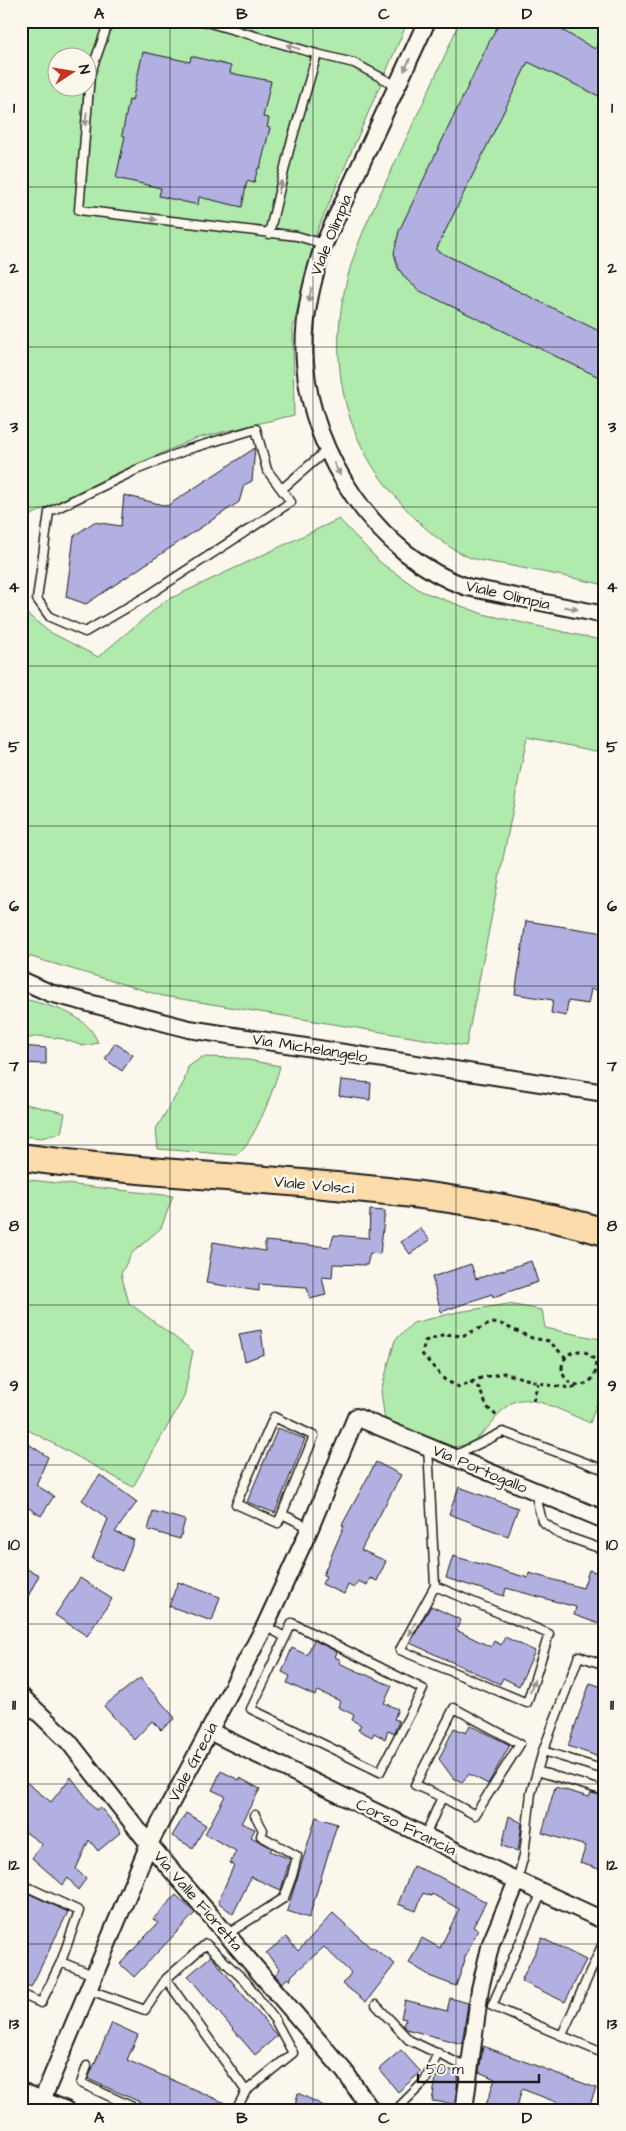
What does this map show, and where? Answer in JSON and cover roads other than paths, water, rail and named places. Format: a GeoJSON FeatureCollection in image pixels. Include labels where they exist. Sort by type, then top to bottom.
{"type":"FeatureCollection","features":[{"type":"Feature","properties":{"kind":"main road","name":"Viale Volsci"},"geometry":{"type":"LineString","coordinates":[[21,1157],[413,1194],[565,1220],[605,1232]]}},
{"type":"Feature","properties":{"kind":"street","name":"Viale Olimpia"},"geometry":{"type":"LineString","coordinates":[[427,21],[324,244],[314,274],[304,332],[309,394],[327,450],[356,498],[393,541],[452,582],[468,587],[605,615]]}},
{"type":"Feature","properties":{"kind":"street","name":"Via Michelangelo"},"geometry":{"type":"LineString","coordinates":[[21,980],[50,993],[189,1029],[605,1093]]}},
{"type":"Feature","properties":{"kind":"street"},"geometry":{"type":"LineString","coordinates":[[21,1161],[49,1160]]}},
{"type":"Feature","properties":{"kind":"street","name":"Via Portogallo"},"geometry":{"type":"LineString","coordinates":[[356,1418],[454,1456],[535,1492],[605,1520]]}},
{"type":"Feature","properties":{"kind":"street","name":"Viale Grecia"},"geometry":{"type":"LineString","coordinates":[[40,2104],[149,1844],[265,1626],[310,1528],[356,1418]]}},
{"type":"Feature","properties":{"kind":"street","name":"Via Valle Fioretta"},"geometry":{"type":"LineString","coordinates":[[22,1700],[69,1742],[149,1844],[345,2072],[371,2110]]}},
{"type":"Feature","properties":{"kind":"street","name":"Corso Francia"},"geometry":{"type":"LineString","coordinates":[[209,1731],[517,1881],[604,1917]]}},
{"type":"Feature","properties":{"kind":"street"},"geometry":{"type":"LineString","coordinates":[[464,2110],[468,2068],[480,1989],[491,1943],[517,1881]]}},
{"type":"Feature","properties":{"kind":"street"},"geometry":{"type":"LineString","coordinates":[[21,2091],[40,2104],[66,2110]]}},
{"type":"Feature","properties":{"kind":"lane"},"geometry":{"type":"LineString","coordinates":[[109,21],[90,75],[79,210],[297,236],[324,244]]}},
{"type":"Feature","properties":{"kind":"lane"},"geometry":{"type":"LineString","coordinates":[[203,21],[317,54],[354,62],[397,86]]}},
{"type":"Feature","properties":{"kind":"lane"},"geometry":{"type":"LineString","coordinates":[[269,234],[289,150],[317,54]]}},
{"type":"Feature","properties":{"kind":"lane"},"geometry":{"type":"LineString","coordinates":[[256,429],[267,470],[282,489],[291,502],[147,596],[85,632],[50,617],[37,599],[49,512],[136,470],[189,449],[256,429]]}},
{"type":"Feature","properties":{"kind":"lane"},"geometry":{"type":"LineString","coordinates":[[282,489],[327,450]]}},
{"type":"Feature","properties":{"kind":"lane"},"geometry":{"type":"LineString","coordinates":[[274,1418],[314,1436],[282,1514],[278,1524],[236,1504],[274,1418]]}},
{"type":"Feature","properties":{"kind":"lane"},"geometry":{"type":"LineString","coordinates":[[454,1456],[503,1432],[605,1470]]}},
{"type":"Feature","properties":{"kind":"lane"},"geometry":{"type":"LineString","coordinates":[[428,1446],[435,1586],[400,1650],[527,1703],[549,1634],[435,1586]]}},
{"type":"Feature","properties":{"kind":"lane"},"geometry":{"type":"LineString","coordinates":[[535,1492],[542,1521],[559,1534],[605,1550]]}},
{"type":"Feature","properties":{"kind":"lane"},"geometry":{"type":"LineString","coordinates":[[282,1514],[310,1528]]}},
{"type":"Feature","properties":{"kind":"lane"},"geometry":{"type":"LineString","coordinates":[[292,1623],[423,1689],[380,1772],[251,1709],[285,1637],[292,1623]]}},
{"type":"Feature","properties":{"kind":"lane"},"geometry":{"type":"LineString","coordinates":[[265,1626],[285,1637]]}},
{"type":"Feature","properties":{"kind":"lane"},"geometry":{"type":"LineString","coordinates":[[517,1881],[524,1855],[531,1794],[537,1771],[578,1656],[605,1665]]}},
{"type":"Feature","properties":{"kind":"lane"},"geometry":{"type":"LineString","coordinates":[[454,1708],[520,1744],[475,1815],[442,1797],[415,1785],[454,1708]]}},
{"type":"Feature","properties":{"kind":"lane"},"geometry":{"type":"LineString","coordinates":[[543,1751],[605,1770]]}},
{"type":"Feature","properties":{"kind":"lane"},"geometry":{"type":"LineString","coordinates":[[537,1771],[605,1791]]}},
{"type":"Feature","properties":{"kind":"lane"},"geometry":{"type":"LineString","coordinates":[[425,1836],[442,1797]]}},
{"type":"Feature","properties":{"kind":"lane"},"geometry":{"type":"LineString","coordinates":[[226,1935],[284,1898],[297,1856],[261,1836],[263,1830],[255,1815]]}},
{"type":"Feature","properties":{"kind":"lane"},"geometry":{"type":"LineString","coordinates":[[21,1884],[79,1911],[61,1962],[42,2003],[21,1994]]}},
{"type":"Feature","properties":{"kind":"lane"},"geometry":{"type":"LineString","coordinates":[[542,1892],[492,2006],[605,2054]]}},
{"type":"Feature","properties":{"kind":"lane"},"geometry":{"type":"LineString","coordinates":[[562,2036],[605,1939]]}},
{"type":"Feature","properties":{"kind":"lane"},"geometry":{"type":"LineString","coordinates":[[61,1962],[90,1982],[145,2010],[166,1979],[206,1944],[246,1982],[275,2020],[293,2053],[246,2091],[236,2110]]}},
{"type":"Feature","properties":{"kind":"lane"},"geometry":{"type":"LineString","coordinates":[[166,1979],[246,2091]]}},
{"type":"Feature","properties":{"kind":"lane"},"geometry":{"type":"LineString","coordinates":[[376,2004],[409,2040],[468,2068]]}},
{"type":"Feature","properties":{"kind":"lane"},"geometry":{"type":"LineString","coordinates":[[396,2110],[425,2081],[438,2054]]}},
{"type":"Feature","properties":{"kind":"lane"},"geometry":{"type":"LineString","coordinates":[[87,2066],[81,2084],[139,2110]]}}]}
